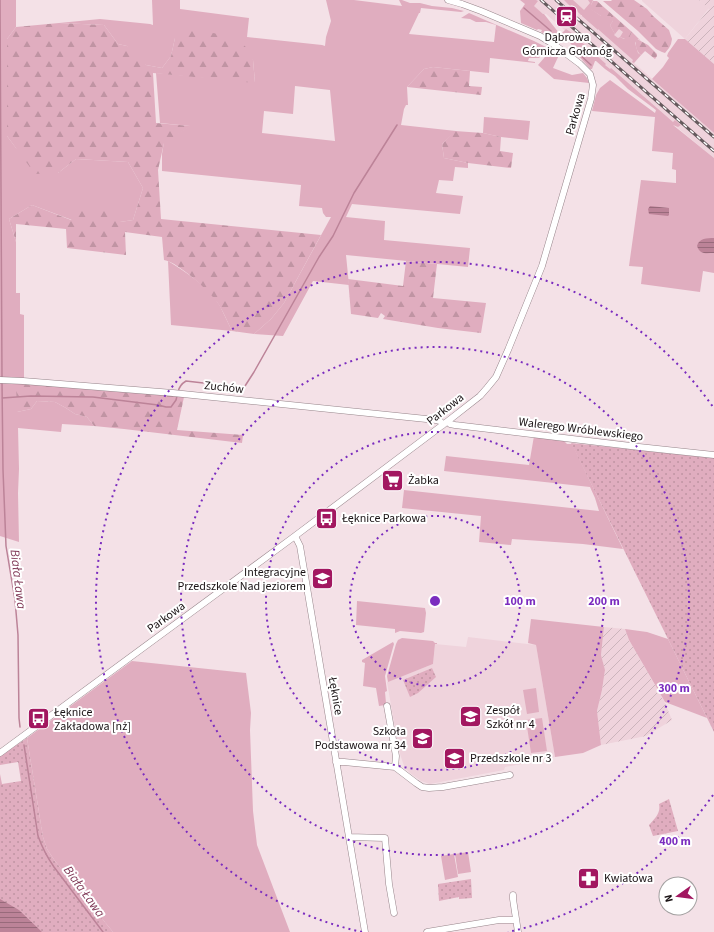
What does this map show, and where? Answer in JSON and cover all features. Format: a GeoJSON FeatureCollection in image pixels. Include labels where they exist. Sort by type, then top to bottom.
{"type":"FeatureCollection","features":[{"type":"Feature","properties":{"kind":"street","name":"Parkowa"},"geometry":{"type":"LineString","coordinates":[[0,753],[296,536],[480,396],[492,384],[508,350],[542,266],[588,109],[593,87],[592,78],[586,70],[562,50],[540,36],[476,9],[448,0]]}},
{"type":"Feature","properties":{"kind":"street","name":"Zuchów"},"geometry":{"type":"LineString","coordinates":[[0,380],[184,394],[436,420],[445,423]]}},
{"type":"Feature","properties":{"kind":"street","name":"Walerego Wróblewskiego"},"geometry":{"type":"LineString","coordinates":[[445,423],[455,426],[714,455]]}},
{"type":"Feature","properties":{"kind":"street","name":"Łęknice"},"geometry":{"type":"LineString","coordinates":[[296,536],[300,546],[365,932]]}},
{"type":"Feature","properties":{"kind":"street"},"geometry":{"type":"LineString","coordinates":[[387,706],[396,756],[395,767]]}},
{"type":"Feature","properties":{"kind":"street"},"geometry":{"type":"LineString","coordinates":[[336,762],[342,761],[395,767],[422,787],[428,788],[450,786],[510,775]]}},
{"type":"Feature","properties":{"kind":"street"},"geometry":{"type":"LineString","coordinates":[[349,837],[385,838],[389,884],[394,913]]}},
{"type":"Feature","properties":{"kind":"street"},"geometry":{"type":"LineString","coordinates":[[513,895],[518,932]]}},
{"type":"Feature","properties":{"kind":"street"},"geometry":{"type":"LineString","coordinates":[[427,932],[499,920],[516,920]]}},
{"type":"Feature","properties":{"kind":"shaded area"},"geometry":{"type":"Polygon","coordinates":[[[533,0],[593,0],[647,49],[634,63],[714,133],[714,158],[656,110],[546,14],[543,14],[530,3],[533,0]]]}},
{"type":"Feature","properties":{"kind":"shaded area"},"geometry":{"type":"Polygon","coordinates":[[[642,0],[699,0],[709,8],[685,39],[642,0]]]}},
{"type":"Feature","properties":{"kind":"shaded area"},"geometry":{"type":"Polygon","coordinates":[[[699,0],[714,0],[714,64],[685,39],[709,9],[699,0]]]}},
{"type":"Feature","properties":{"kind":"shaded area"},"geometry":{"type":"Polygon","coordinates":[[[650,206],[669,208],[669,215],[649,214],[648,209],[650,206]]]}},
{"type":"Feature","properties":{"kind":"shaded area"},"geometry":{"type":"Polygon","coordinates":[[[706,238],[714,238],[714,253],[704,253],[698,249],[698,243],[701,240],[706,238]]]}},
{"type":"Feature","properties":{"kind":"shaded area"},"geometry":{"type":"Polygon","coordinates":[[[604,627],[625,629],[629,640],[664,701],[672,720],[646,736],[601,745],[597,711],[605,671],[601,655],[604,627]]]}},
{"type":"Feature","properties":{"kind":"shaded area","name":"Zespół Szkół nr 4"},"geometry":{"type":"Polygon","coordinates":[[[468,637],[536,645],[555,757],[528,761],[522,764],[505,767],[504,770],[430,784],[421,781],[405,768],[399,751],[387,682],[433,664],[435,644],[466,647],[468,637]]]}},
{"type":"Feature","properties":{"kind":"shaded area"},"geometry":{"type":"Polygon","coordinates":[[[0,899],[19,910],[42,932],[0,932],[0,899]]]}},
{"type":"Feature","properties":{"kind":"green space"},"geometry":{"type":"Polygon","coordinates":[[[0,0],[16,0],[16,27],[7,39],[7,136],[16,148],[58,173],[76,159],[128,162],[143,188],[133,220],[120,222],[72,220],[32,205],[9,219],[16,242],[16,293],[20,293],[20,314],[24,315],[24,378],[17,412],[31,409],[37,401],[55,402],[75,414],[87,417],[94,426],[62,424],[61,432],[18,428],[19,542],[0,536],[0,0]]]}},
{"type":"Feature","properties":{"kind":"green space"},"geometry":{"type":"Polygon","coordinates":[[[152,0],[180,0],[180,9],[249,18],[247,37],[325,46],[331,21],[326,0],[354,0],[402,6],[399,0],[402,0],[410,3],[420,3],[464,11],[461,12],[421,8],[409,34],[494,42],[496,25],[461,18],[469,13],[548,48],[539,58],[529,58],[528,61],[535,63],[490,58],[489,73],[433,67],[424,69],[407,87],[408,105],[406,105],[404,109],[401,125],[456,131],[442,144],[444,158],[468,163],[468,168],[455,167],[453,181],[439,180],[436,193],[463,196],[460,214],[352,204],[346,217],[385,221],[384,240],[470,248],[468,267],[346,255],[349,285],[313,281],[283,336],[254,334],[271,319],[284,303],[331,217],[326,217],[322,208],[299,206],[301,185],[162,171],[164,142],[190,126],[160,123],[156,73],[255,82],[253,60],[175,38],[171,56],[162,68],[146,65],[127,46],[118,44],[104,25],[59,23],[100,19],[153,25],[152,0]],[[295,86],[293,114],[264,111],[262,133],[335,141],[330,90],[295,86]]]}},
{"type":"Feature","properties":{"kind":"green space"},"geometry":{"type":"Polygon","coordinates":[[[520,0],[538,1],[534,6],[544,14],[559,33],[550,37],[541,32],[542,30],[537,30],[521,23],[520,11],[525,4],[520,0]]]}},
{"type":"Feature","properties":{"kind":"green space"},"geometry":{"type":"Polygon","coordinates":[[[564,0],[573,0],[584,10],[590,3],[588,0],[593,0],[591,9],[601,16],[611,16],[613,21],[610,25],[615,34],[614,35],[618,38],[620,37],[624,39],[630,36],[632,32],[641,41],[638,39],[635,43],[638,53],[641,55],[634,63],[632,62],[633,60],[599,29],[598,30],[572,5],[570,6],[564,0]]]}},
{"type":"Feature","properties":{"kind":"green space"},"geometry":{"type":"Polygon","coordinates":[[[634,0],[647,9],[669,30],[672,39],[669,48],[665,53],[656,49],[638,31],[603,1],[634,0]]]}},
{"type":"Feature","properties":{"kind":"green space"},"geometry":{"type":"Polygon","coordinates":[[[593,1],[597,1],[632,32],[628,40],[620,37],[623,32],[619,29],[615,34],[610,25],[613,21],[611,16],[601,16],[590,9],[593,1]]]}},
{"type":"Feature","properties":{"kind":"green space"},"geometry":{"type":"Polygon","coordinates":[[[59,23],[104,25],[118,44],[141,51],[146,65],[162,68],[171,56],[175,38],[191,30],[220,34],[245,46],[253,60],[255,83],[153,73],[156,123],[191,126],[164,143],[158,170],[161,219],[321,235],[284,303],[271,319],[254,334],[232,331],[219,305],[209,293],[178,266],[164,260],[162,237],[125,232],[126,255],[67,248],[66,229],[16,224],[16,242],[9,219],[32,205],[71,220],[80,211],[105,206],[120,222],[133,220],[143,188],[128,162],[76,159],[58,173],[35,174],[7,136],[7,39],[16,27],[59,23]]]}},
{"type":"Feature","properties":{"kind":"green space"},"geometry":{"type":"Polygon","coordinates":[[[566,29],[572,33],[571,35],[575,39],[577,38],[606,64],[605,65],[610,69],[611,68],[673,122],[675,120],[681,125],[678,127],[673,125],[714,158],[714,273],[703,271],[700,292],[641,284],[643,267],[629,266],[641,180],[676,183],[676,170],[672,169],[673,153],[652,151],[655,117],[592,111],[596,95],[600,88],[610,80],[655,113],[656,110],[628,89],[615,76],[596,61],[592,69],[590,69],[576,54],[579,51],[575,49],[562,33],[566,29]]]}},
{"type":"Feature","properties":{"kind":"green space"},"geometry":{"type":"Polygon","coordinates":[[[637,39],[648,45],[657,54],[655,59],[645,51],[641,55],[640,54],[636,45],[637,39]]]}},
{"type":"Feature","properties":{"kind":"green space"},"geometry":{"type":"Polygon","coordinates":[[[678,39],[685,39],[714,64],[714,133],[652,79],[669,58],[667,56],[668,53],[678,39]]]}},
{"type":"Feature","properties":{"kind":"green space"},"geometry":{"type":"Polygon","coordinates":[[[551,50],[559,55],[553,68],[572,75],[583,73],[589,83],[554,79],[538,65],[551,50]]]}},
{"type":"Feature","properties":{"kind":"green space"},"geometry":{"type":"Polygon","coordinates":[[[433,67],[470,71],[469,86],[482,87],[481,95],[407,87],[424,69],[433,67]]]}},
{"type":"Feature","properties":{"kind":"green space"},"geometry":{"type":"Polygon","coordinates":[[[484,117],[530,121],[528,140],[483,133],[484,117]]]}},
{"type":"Feature","properties":{"kind":"green space"},"geometry":{"type":"Polygon","coordinates":[[[455,131],[483,133],[501,137],[500,151],[513,153],[511,168],[468,163],[444,158],[442,144],[455,131]]]}},
{"type":"Feature","properties":{"kind":"green space"},"geometry":{"type":"Polygon","coordinates":[[[168,261],[190,275],[209,292],[220,306],[232,331],[171,325],[168,261]]]}},
{"type":"Feature","properties":{"kind":"green space"},"geometry":{"type":"Polygon","coordinates":[[[406,261],[437,264],[433,298],[486,303],[481,333],[383,319],[385,316],[381,313],[378,318],[351,314],[348,279],[403,286],[406,261]]]}},
{"type":"Feature","properties":{"kind":"green space"},"geometry":{"type":"Polygon","coordinates":[[[16,383],[184,397],[177,430],[243,435],[242,443],[94,426],[87,417],[75,414],[55,402],[37,401],[31,409],[17,412],[16,383]]]}},
{"type":"Feature","properties":{"kind":"green space"},"geometry":{"type":"Polygon","coordinates":[[[534,436],[563,440],[567,444],[572,444],[623,549],[583,544],[512,539],[511,545],[479,542],[481,516],[402,508],[404,490],[599,511],[590,487],[444,471],[446,456],[529,465],[534,436]]]}},
{"type":"Feature","properties":{"kind":"green space"},"geometry":{"type":"Polygon","coordinates":[[[571,443],[714,458],[714,732],[571,443]]]}},
{"type":"Feature","properties":{"kind":"green space"},"geometry":{"type":"Polygon","coordinates":[[[357,601],[425,608],[426,613],[424,632],[400,631],[395,633],[395,629],[356,625],[357,601]]]}},
{"type":"Feature","properties":{"kind":"green space"},"geometry":{"type":"Polygon","coordinates":[[[531,619],[604,627],[601,655],[605,670],[597,711],[601,745],[583,753],[555,757],[536,645],[528,643],[531,619]]]}},
{"type":"Feature","properties":{"kind":"green space"},"geometry":{"type":"Polygon","coordinates":[[[625,629],[647,632],[668,639],[707,718],[665,702],[629,640],[625,629]]]}},
{"type":"Feature","properties":{"kind":"green space"},"geometry":{"type":"Polygon","coordinates":[[[402,638],[433,641],[437,643],[435,644],[433,664],[388,682],[387,676],[396,644],[398,640],[402,638]]]}},
{"type":"Feature","properties":{"kind":"green space"},"geometry":{"type":"Polygon","coordinates":[[[393,642],[394,644],[385,676],[387,691],[385,692],[386,703],[385,705],[379,706],[376,688],[363,686],[365,663],[362,662],[362,660],[393,642]]]}},
{"type":"Feature","properties":{"kind":"green space"},"geometry":{"type":"Polygon","coordinates":[[[132,661],[246,673],[251,713],[250,730],[253,811],[257,845],[290,932],[113,932],[55,861],[47,849],[43,837],[27,738],[132,661]]]}},
{"type":"Feature","properties":{"kind":"green space"},"geometry":{"type":"Polygon","coordinates":[[[432,668],[436,677],[418,693],[410,697],[403,680],[432,668]]]}},
{"type":"Feature","properties":{"kind":"green space"},"geometry":{"type":"Polygon","coordinates":[[[536,688],[539,712],[527,714],[523,690],[536,688]]]}},
{"type":"Feature","properties":{"kind":"green space"},"geometry":{"type":"Polygon","coordinates":[[[542,718],[547,751],[531,753],[526,720],[542,718]]]}},
{"type":"Feature","properties":{"kind":"green space"},"geometry":{"type":"Polygon","coordinates":[[[27,738],[43,837],[47,849],[55,861],[113,932],[0,932],[0,774],[2,784],[21,781],[18,762],[0,765],[0,756],[27,738]]]}},
{"type":"Feature","properties":{"kind":"green space"},"geometry":{"type":"Polygon","coordinates":[[[669,799],[678,831],[653,836],[649,825],[658,813],[659,804],[669,799]]]}},
{"type":"Feature","properties":{"kind":"green space"},"geometry":{"type":"Polygon","coordinates":[[[468,852],[471,872],[458,874],[455,854],[468,852]]]}},
{"type":"Feature","properties":{"kind":"green space"},"geometry":{"type":"Polygon","coordinates":[[[454,854],[458,877],[445,880],[441,856],[454,854]]]}},
{"type":"Feature","properties":{"kind":"green space"},"geometry":{"type":"Polygon","coordinates":[[[471,879],[472,898],[459,899],[459,897],[439,901],[438,884],[471,879]]]}},
{"type":"Feature","properties":{"kind":"waterway","name":"Biała Ława"},"geometry":{"type":"LineString","coordinates":[[0,0],[2,378]]}},
{"type":"Feature","properties":{"kind":"waterway"},"geometry":{"type":"LineString","coordinates":[[524,8],[551,31]]}},
{"type":"Feature","properties":{"kind":"waterway"},"geometry":{"type":"LineString","coordinates":[[578,53],[591,65]]}},
{"type":"Feature","properties":{"kind":"waterway"},"geometry":{"type":"LineString","coordinates":[[178,392],[180,386],[186,381],[238,387],[245,386],[319,257],[333,236],[354,193],[397,125]]}},
{"type":"Feature","properties":{"kind":"waterway","name":"Biała Ława"},"geometry":{"type":"LineString","coordinates":[[2,382],[6,546],[15,600],[18,635],[20,727]]}},
{"type":"Feature","properties":{"kind":"waterway"},"geometry":{"type":"LineString","coordinates":[[2,398],[31,396],[93,397],[171,407],[177,396]]}},
{"type":"Feature","properties":{"kind":"waterway","name":"Biała Ława"},"geometry":{"type":"LineString","coordinates":[[24,745],[38,836],[41,844],[54,867],[103,932]]}},
{"type":"Feature","properties":{"kind":"railway"},"geometry":{"type":"LineString","coordinates":[[541,0],[714,151]]}},
{"type":"Feature","properties":{"kind":"railway"},"geometry":{"type":"LineString","coordinates":[[556,0],[714,137]]}},
{"type":"Feature","properties":{"kind":"place","name":"Dąbrowa Górnicza Gołonóg"},"geometry":{"type":"Point","coordinates":[567,16]}},
{"type":"Feature","properties":{"kind":"place","name":"Żabka"},"geometry":{"type":"Point","coordinates":[393,480]}},
{"type":"Feature","properties":{"kind":"place","name":"Łęknice Parkowa"},"geometry":{"type":"Point","coordinates":[327,518]}},
{"type":"Feature","properties":{"kind":"place","name":"Integracyjne Przedszkole Nad jeziorem"},"geometry":{"type":"Point","coordinates":[322,579]}},
{"type":"Feature","properties":{"kind":"place","name":"Zespół Szkół nr 4"},"geometry":{"type":"Point","coordinates":[471,717]}},
{"type":"Feature","properties":{"kind":"place","name":"Łęknice Zakładowa [nż]"},"geometry":{"type":"Point","coordinates":[39,719]}},
{"type":"Feature","properties":{"kind":"place","name":"Szkoła Podstawowa nr 34"},"geometry":{"type":"Point","coordinates":[422,738]}},
{"type":"Feature","properties":{"kind":"place","name":"Przedszkole nr 3"},"geometry":{"type":"Point","coordinates":[455,758]}},
{"type":"Feature","properties":{"kind":"place","name":"Kwiatowa"},"geometry":{"type":"Point","coordinates":[589,878]}}]}
